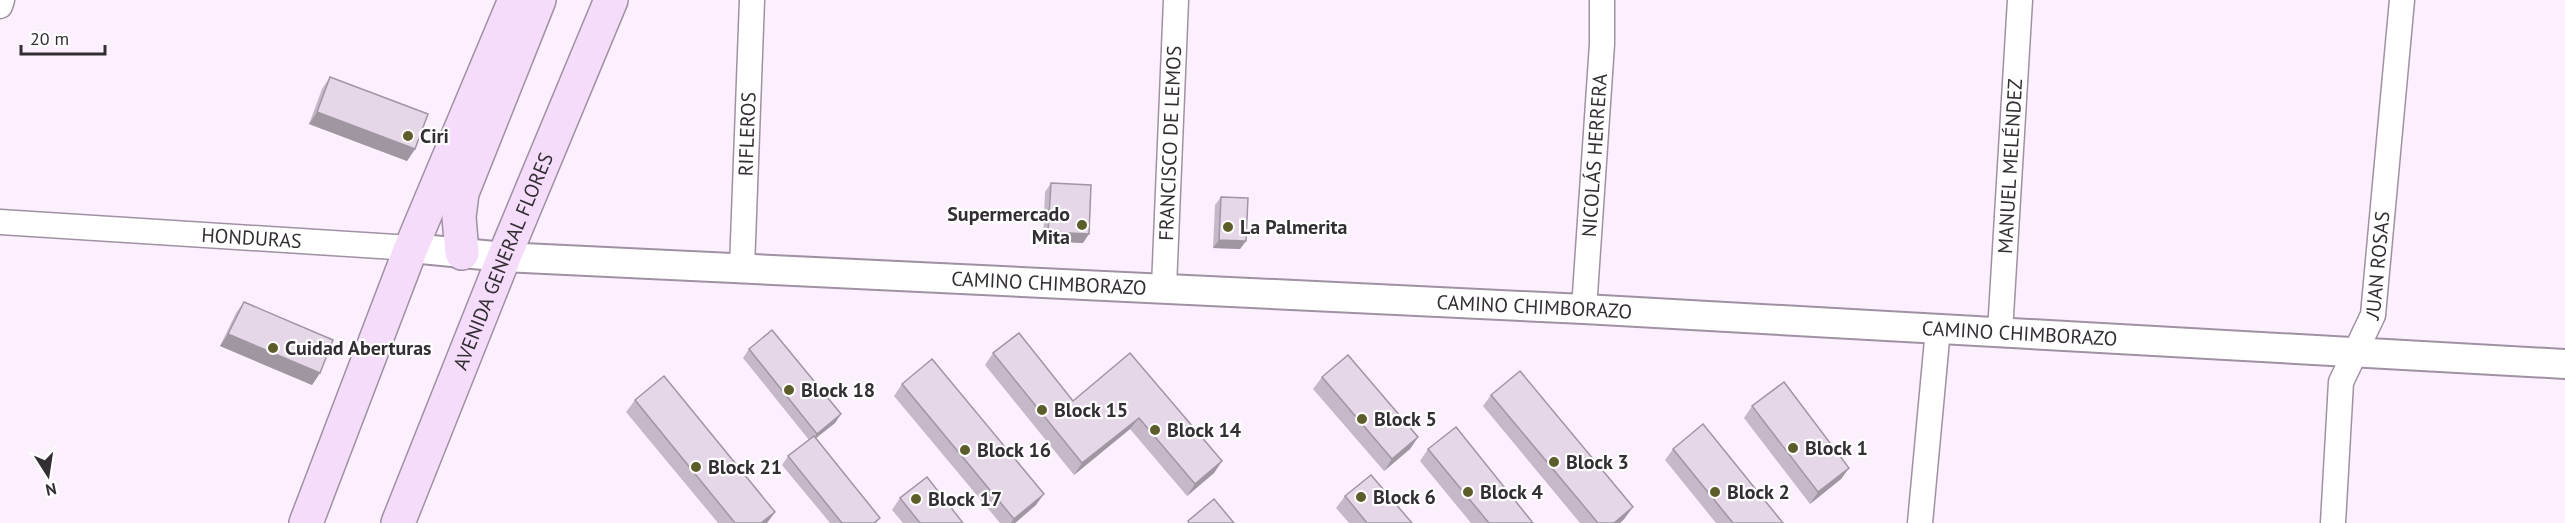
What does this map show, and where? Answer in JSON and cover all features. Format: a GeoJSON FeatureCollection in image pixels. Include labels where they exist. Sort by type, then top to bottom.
{"type":"FeatureCollection","features":[{"type":"Feature","properties":{"kind":"main road"},"geometry":{"type":"LineString","coordinates":[[306,523],[411,248],[515,0]]}},
{"type":"Feature","properties":{"kind":"main road"},"geometry":{"type":"LineString","coordinates":[[462,253],[459,217],[462,193],[539,0]]}},
{"type":"Feature","properties":{"kind":"main road","name":"AVENIDA GENERAL FLORES"},"geometry":{"type":"LineString","coordinates":[[398,523],[504,257],[611,0]]}},
{"type":"Feature","properties":{"kind":"street"},"geometry":{"type":"LineString","coordinates":[[0,6],[2,0]]}},
{"type":"Feature","properties":{"kind":"street","name":"RIFLEROS"},"geometry":{"type":"LineString","coordinates":[[742,268],[752,0]]}},
{"type":"Feature","properties":{"kind":"street","name":"FRANCISCO DE LEMOS"},"geometry":{"type":"LineString","coordinates":[[1164,287],[1176,0]]}},
{"type":"Feature","properties":{"kind":"street","name":"NICOLÁS HERRERA"},"geometry":{"type":"LineString","coordinates":[[1584,309],[1602,44],[1602,0]]}},
{"type":"Feature","properties":{"kind":"street","name":"MANUEL MELÉNDEZ"},"geometry":{"type":"LineString","coordinates":[[2000,332],[2020,0]]}},
{"type":"Feature","properties":{"kind":"street","name":"JUAN ROSAS"},"geometry":{"type":"LineString","coordinates":[[2333,523],[2341,382],[2373,315],[2402,0]]}},
{"type":"Feature","properties":{"kind":"street","name":"HONDURAS"},"geometry":{"type":"LineString","coordinates":[[0,222],[411,248],[504,257]]}},
{"type":"Feature","properties":{"kind":"street","name":"CAMINO CHIMBORAZO"},"geometry":{"type":"LineString","coordinates":[[504,257],[1164,287],[1300,297],[1584,309],[2565,364]]}},
{"type":"Feature","properties":{"kind":"street"},"geometry":{"type":"LineString","coordinates":[[1920,523],[1938,329]]}},
{"type":"Feature","properties":{"kind":"building"},"geometry":{"type":"Polygon","coordinates":[[[330,77],[428,114],[415,149],[317,112],[330,77]]]}},
{"type":"Feature","properties":{"kind":"building"},"geometry":{"type":"Polygon","coordinates":[[[1051,183],[1091,185],[1089,234],[1048,232],[1051,183]]]}},
{"type":"Feature","properties":{"kind":"building","name":"La Palmerita"},"geometry":{"type":"Polygon","coordinates":[[[1221,197],[1248,198],[1246,241],[1219,240],[1221,197]]]}},
{"type":"Feature","properties":{"kind":"building"},"geometry":{"type":"Polygon","coordinates":[[[244,302],[333,340],[320,373],[228,334],[244,302]]]}},
{"type":"Feature","properties":{"kind":"building","name":"Block 18"},"geometry":{"type":"Polygon","coordinates":[[[772,330],[841,414],[817,434],[749,349],[772,330]]]}},
{"type":"Feature","properties":{"kind":"building"},"geometry":{"type":"Polygon","coordinates":[[[1019,333],[1073,401],[1130,353],[1222,461],[1195,484],[1139,418],[1082,463],[993,353],[1019,333]]]}},
{"type":"Feature","properties":{"kind":"building"},"geometry":{"type":"Polygon","coordinates":[[[1348,355],[1418,437],[1392,459],[1322,377],[1348,355]]]}},
{"type":"Feature","properties":{"kind":"building","name":"Block 16"},"geometry":{"type":"Polygon","coordinates":[[[932,359],[1044,494],[1014,519],[902,384],[932,359]]]}},
{"type":"Feature","properties":{"kind":"building","name":"Block 3"},"geometry":{"type":"Polygon","coordinates":[[[1520,371],[1633,507],[1614,523],[1598,523],[1491,395],[1520,371]]]}},
{"type":"Feature","properties":{"kind":"building","name":"Block 21"},"geometry":{"type":"Polygon","coordinates":[[[664,376],[775,512],[761,523],[735,523],[635,400],[664,376]]]}},
{"type":"Feature","properties":{"kind":"building","name":"Block 1"},"geometry":{"type":"Polygon","coordinates":[[[1784,382],[1849,468],[1818,492],[1752,406],[1784,382]]]}},
{"type":"Feature","properties":{"kind":"building","name":"Block 2"},"geometry":{"type":"Polygon","coordinates":[[[1703,424],[1783,523],[1733,523],[1673,449],[1703,424]]]}},
{"type":"Feature","properties":{"kind":"building"},"geometry":{"type":"Polygon","coordinates":[[[1456,427],[1533,523],[1489,523],[1428,449],[1456,427]]]}},
{"type":"Feature","properties":{"kind":"building"},"geometry":{"type":"Polygon","coordinates":[[[814,436],[880,518],[874,523],[842,523],[788,456],[814,436]]]}},
{"type":"Feature","properties":{"kind":"building"},"geometry":{"type":"Polygon","coordinates":[[[1371,475],[1412,523],[1367,523],[1345,496],[1371,475]]]}},
{"type":"Feature","properties":{"kind":"building"},"geometry":{"type":"Polygon","coordinates":[[[927,477],[963,523],[920,523],[900,498],[927,477]]]}},
{"type":"Feature","properties":{"kind":"building"},"geometry":{"type":"Polygon","coordinates":[[[1214,499],[1234,523],[1189,523],[1188,521],[1214,499]]]}},
{"type":"Feature","properties":{"kind":"place","name":"Ciri"},"geometry":{"type":"Point","coordinates":[408,136]}},
{"type":"Feature","properties":{"kind":"place","name":"Supermercado Mita"},"geometry":{"type":"Point","coordinates":[1082,225]}},
{"type":"Feature","properties":{"kind":"place","name":"La Palmerita"},"geometry":{"type":"Point","coordinates":[1228,227]}},
{"type":"Feature","properties":{"kind":"place","name":"Cuidad Aberturas"},"geometry":{"type":"Point","coordinates":[273,348]}},
{"type":"Feature","properties":{"kind":"place","name":"Block 18"},"geometry":{"type":"Point","coordinates":[789,390]}},
{"type":"Feature","properties":{"kind":"place","name":"Block 15"},"geometry":{"type":"Point","coordinates":[1042,410]}},
{"type":"Feature","properties":{"kind":"place","name":"Block 5"},"geometry":{"type":"Point","coordinates":[1362,419]}},
{"type":"Feature","properties":{"kind":"place","name":"Block 14"},"geometry":{"type":"Point","coordinates":[1155,430]}},
{"type":"Feature","properties":{"kind":"place","name":"Block 1"},"geometry":{"type":"Point","coordinates":[1793,448]}},
{"type":"Feature","properties":{"kind":"place","name":"Block 16"},"geometry":{"type":"Point","coordinates":[965,450]}},
{"type":"Feature","properties":{"kind":"place","name":"Block 3"},"geometry":{"type":"Point","coordinates":[1554,462]}},
{"type":"Feature","properties":{"kind":"place","name":"Block 21"},"geometry":{"type":"Point","coordinates":[696,467]}},
{"type":"Feature","properties":{"kind":"place","name":"Block 4"},"geometry":{"type":"Point","coordinates":[1468,492]}},
{"type":"Feature","properties":{"kind":"place","name":"Block 2"},"geometry":{"type":"Point","coordinates":[1715,492]}},
{"type":"Feature","properties":{"kind":"place","name":"Block 6"},"geometry":{"type":"Point","coordinates":[1361,497]}},
{"type":"Feature","properties":{"kind":"place","name":"Block 17"},"geometry":{"type":"Point","coordinates":[916,499]}}]}
